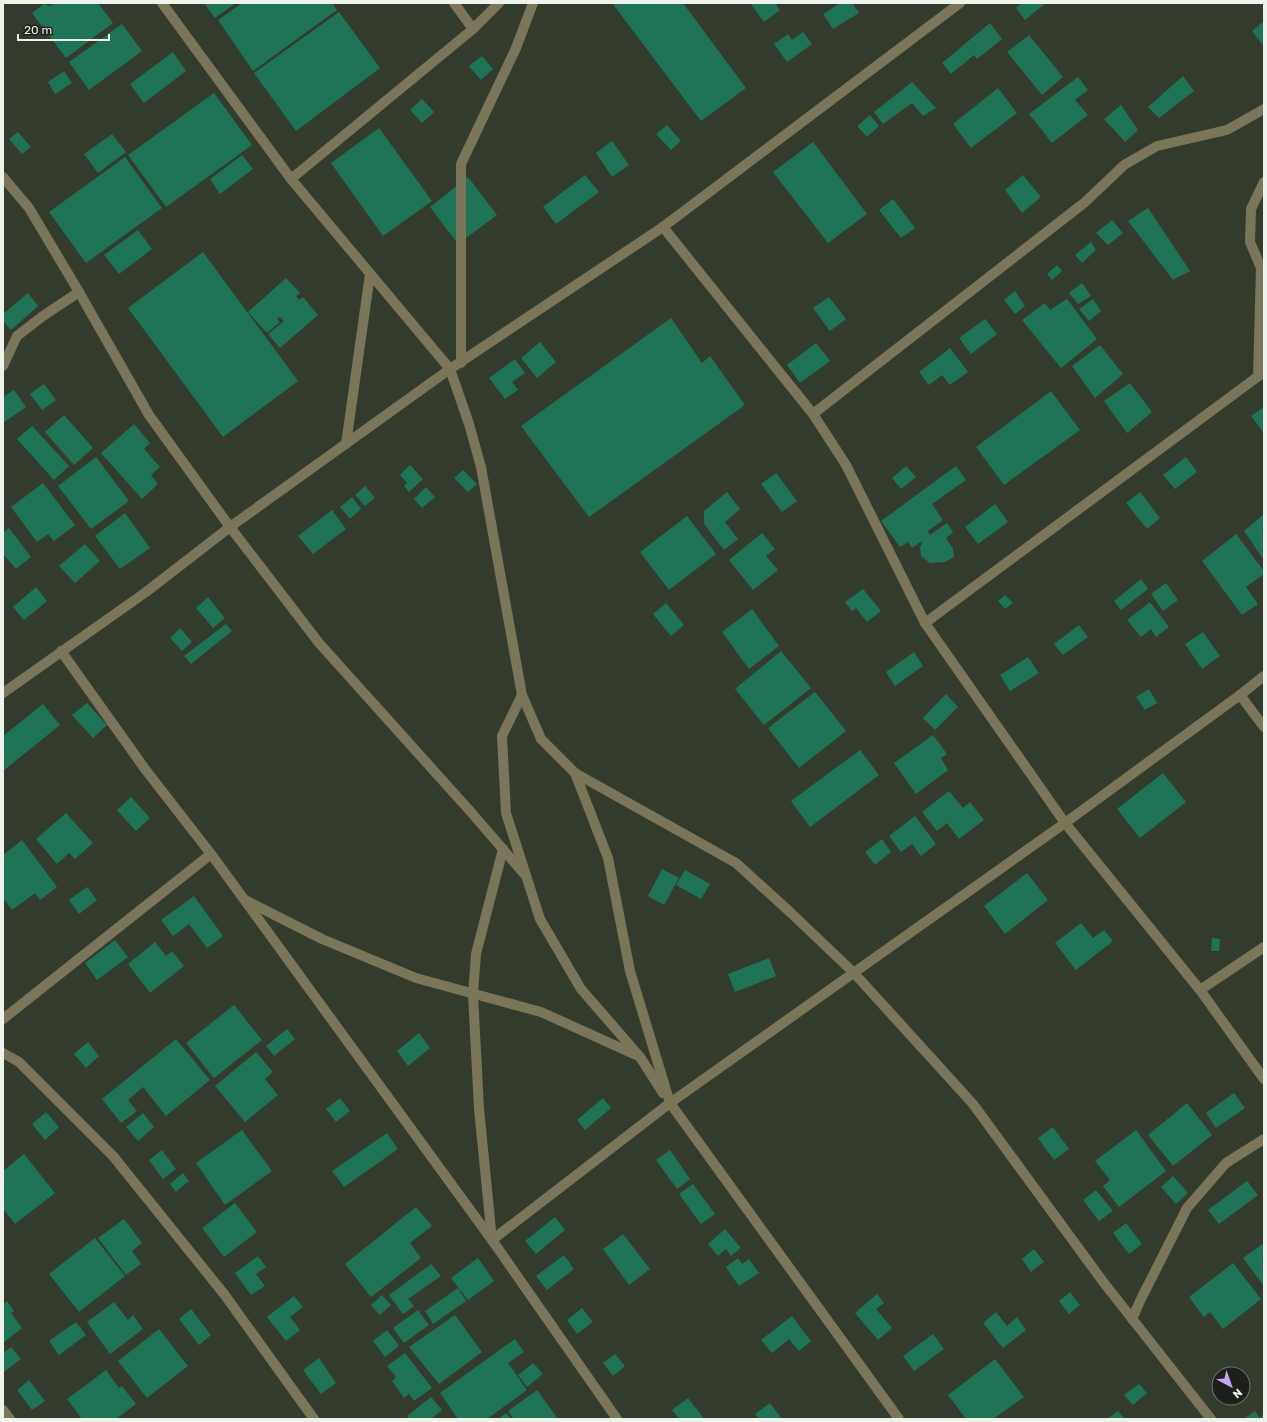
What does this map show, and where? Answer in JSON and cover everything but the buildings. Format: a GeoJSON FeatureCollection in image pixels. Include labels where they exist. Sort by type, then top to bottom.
{"type":"FeatureCollection","features":[{"type":"Feature","properties":{"kind":"street"},"geometry":{"type":"LineString","coordinates":[[162,3],[291,179],[450,369],[469,424],[481,467],[522,695],[541,739],[575,773],[736,863],[854,973],[973,1104],[1132,1319],[1211,1419]]}},
{"type":"Feature","properties":{"kind":"street"},"geometry":{"type":"LineString","coordinates":[[454,3],[473,29]]}},
{"type":"Feature","properties":{"kind":"street"},"geometry":{"type":"LineString","coordinates":[[291,179],[473,29],[499,3]]}},
{"type":"Feature","properties":{"kind":"street"},"geometry":{"type":"LineString","coordinates":[[461,363],[461,164],[516,48],[533,3]]}},
{"type":"Feature","properties":{"kind":"street"},"geometry":{"type":"LineString","coordinates":[[3,693],[146,592],[230,527],[450,369],[663,227],[960,3]]}},
{"type":"Feature","properties":{"kind":"street"},"geometry":{"type":"LineString","coordinates":[[813,414],[1084,203],[1124,165],[1157,146],[1227,130],[1264,109]]}},
{"type":"Feature","properties":{"kind":"street"},"geometry":{"type":"LineString","coordinates":[[3,177],[29,208],[80,292],[149,415],[230,527],[319,643],[526,876]]}},
{"type":"Feature","properties":{"kind":"street"},"geometry":{"type":"LineString","coordinates":[[925,623],[1261,374],[1262,269],[1250,242],[1251,209],[1264,182]]}},
{"type":"Feature","properties":{"kind":"street"},"geometry":{"type":"LineString","coordinates":[[663,227],[813,414],[846,465],[925,623],[1065,823],[1200,990],[1264,1079]]}},
{"type":"Feature","properties":{"kind":"street"},"geometry":{"type":"LineString","coordinates":[[346,444],[370,274]]}},
{"type":"Feature","properties":{"kind":"street"},"geometry":{"type":"LineString","coordinates":[[3,366],[17,336],[43,316],[80,292]]}},
{"type":"Feature","properties":{"kind":"street"},"geometry":{"type":"LineString","coordinates":[[61,651],[145,769],[211,854],[492,1240],[617,1419]]}},
{"type":"Feature","properties":{"kind":"street"},"geometry":{"type":"LineString","coordinates":[[492,1240],[670,1103],[1065,823],[1264,676]]}},
{"type":"Feature","properties":{"kind":"street"},"geometry":{"type":"LineString","coordinates":[[522,695],[502,736],[506,813],[540,919],[581,989],[640,1057],[670,1103],[899,1419]]}},
{"type":"Feature","properties":{"kind":"street"},"geometry":{"type":"LineString","coordinates":[[1240,695],[1264,727]]}},
{"type":"Feature","properties":{"kind":"street"},"geometry":{"type":"LineString","coordinates":[[575,773],[608,858],[630,971],[670,1103]]}},
{"type":"Feature","properties":{"kind":"street"},"geometry":{"type":"LineString","coordinates":[[492,1240],[479,1109],[473,994],[476,954],[503,849]]}},
{"type":"Feature","properties":{"kind":"street"},"geometry":{"type":"LineString","coordinates":[[3,1019],[211,854]]}},
{"type":"Feature","properties":{"kind":"street"},"geometry":{"type":"LineString","coordinates":[[244,900],[322,939],[416,978],[541,1012],[640,1057]]}},
{"type":"Feature","properties":{"kind":"street"},"geometry":{"type":"LineString","coordinates":[[1200,990],[1264,947]]}},
{"type":"Feature","properties":{"kind":"street"},"geometry":{"type":"LineString","coordinates":[[3,1053],[19,1062],[113,1156],[224,1294],[314,1419]]}},
{"type":"Feature","properties":{"kind":"street"},"geometry":{"type":"LineString","coordinates":[[1132,1319],[1187,1208],[1226,1162],[1264,1139]]}},
{"type":"Feature","properties":{"kind":"street"},"geometry":{"type":"LineString","coordinates":[[3,1410],[10,1419]]}}]}
